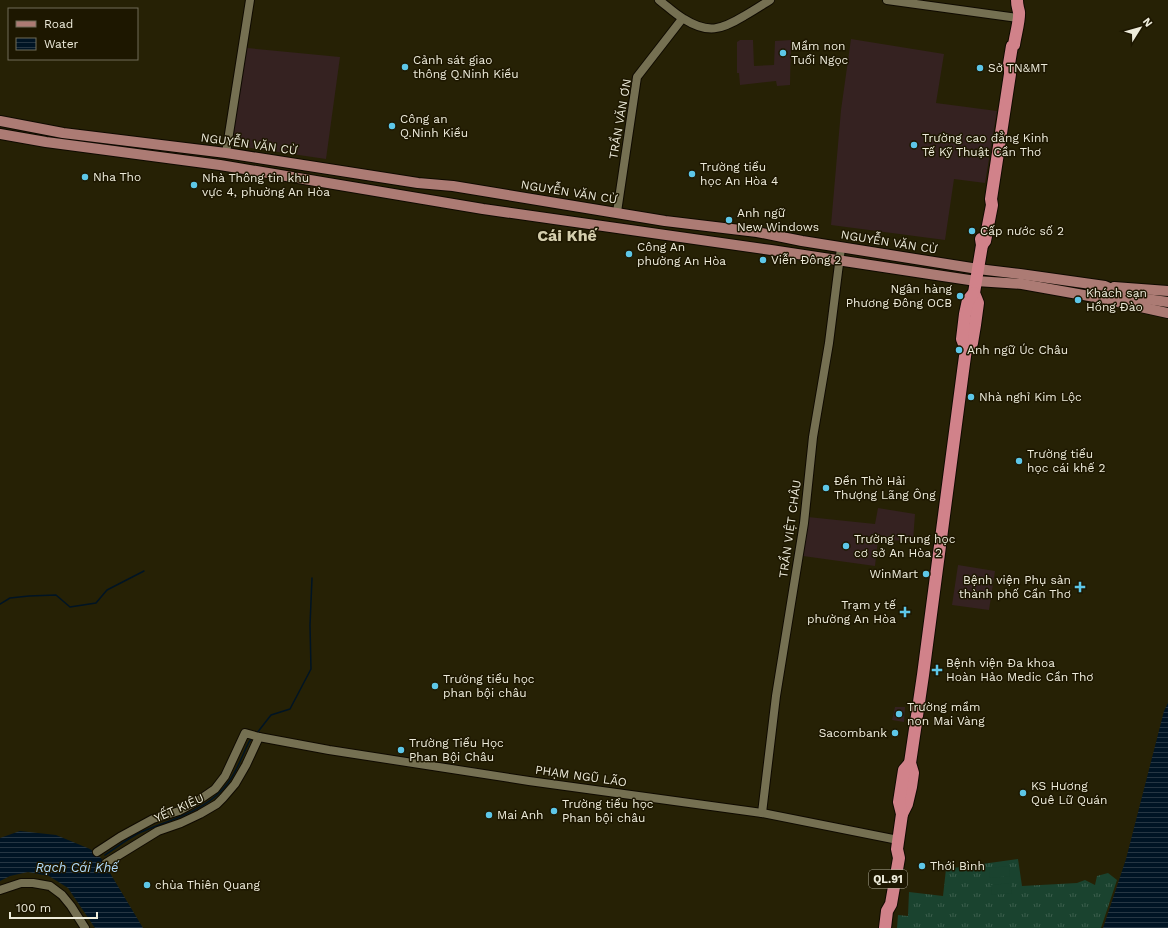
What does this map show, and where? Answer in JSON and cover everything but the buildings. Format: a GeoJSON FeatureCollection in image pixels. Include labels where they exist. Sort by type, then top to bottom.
{"type":"FeatureCollection","features":[{"type":"Feature","properties":{"kind":"highway","name":"QL.91"},"geometry":{"type":"LineString","coordinates":[[885,928],[887,911],[892,904],[899,858],[898,844],[902,814],[899,802],[900,795],[904,770],[910,763],[924,675],[966,349],[962,339],[965,314],[968,300],[976,281],[982,245],[980,240],[987,204],[991,199],[1010,67],[1009,64],[1012,46],[1014,45],[1018,15],[1016,8],[1017,0]]}},
{"type":"Feature","properties":{"kind":"highway","name":"QL.91"},"geometry":{"type":"LineString","coordinates":[[1018,15],[1022,9],[1023,0]]}},
{"type":"Feature","properties":{"kind":"main road","name":"NGUYỄN VĂN CỪ"},"geometry":{"type":"LineString","coordinates":[[0,121],[63,133],[226,153],[418,183],[448,185],[665,221],[757,232],[841,248],[976,281],[1020,274],[1105,286],[1132,297]]}},
{"type":"Feature","properties":{"kind":"main road","name":"NGUYỄN VĂN CỪ"},"geometry":{"type":"LineString","coordinates":[[0,134],[46,142],[225,166],[482,209],[976,281],[1022,284],[1106,299],[1132,297],[1168,302]]}},
{"type":"Feature","properties":{"kind":"main road"},"geometry":{"type":"LineString","coordinates":[[225,166],[226,153]]}},
{"type":"Feature","properties":{"kind":"main road"},"geometry":{"type":"LineString","coordinates":[[1105,286],[1168,291]]}},
{"type":"Feature","properties":{"kind":"main road"},"geometry":{"type":"LineString","coordinates":[[1106,299],[1168,313]]}},
{"type":"Feature","properties":{"kind":"street"},"geometry":{"type":"LineString","coordinates":[[226,153],[250,0]]}},
{"type":"Feature","properties":{"kind":"street"},"geometry":{"type":"LineString","coordinates":[[659,0],[682,19],[704,28],[713,29],[729,25],[770,0]]}},
{"type":"Feature","properties":{"kind":"street"},"geometry":{"type":"LineString","coordinates":[[887,0],[1018,15]]}},
{"type":"Feature","properties":{"kind":"street","name":"TRẦN VĂN ƠN"},"geometry":{"type":"LineString","coordinates":[[617,212],[638,77],[682,19]]}},
{"type":"Feature","properties":{"kind":"street","name":"TRẦN VIỆT CHÂU"},"geometry":{"type":"LineString","coordinates":[[762,813],[776,696],[802,530],[813,437],[828,344],[841,248]]}},
{"type":"Feature","properties":{"kind":"street","name":"YẾT KIÊU"},"geometry":{"type":"LineString","coordinates":[[97,852],[120,837],[156,826],[181,824],[217,804],[219,793],[225,776],[245,733],[260,737],[246,765],[234,784],[219,793],[199,800],[179,811],[156,826],[106,863]]}},
{"type":"Feature","properties":{"kind":"street","name":"PHẠM NGŨ LÃO"},"geometry":{"type":"LineString","coordinates":[[260,737],[329,750],[529,781],[762,813],[898,844]]}},
{"type":"Feature","properties":{"kind":"street"},"geometry":{"type":"LineString","coordinates":[[0,890],[21,883],[50,886],[62,895],[85,928]]}},
{"type":"Feature","properties":{"kind":"shaded area","name":"Trường cao đẳng Kinh Tế Kỹ Thuật Cần Thơ"},"geometry":{"type":"Polygon","coordinates":[[[851,39],[944,54],[936,103],[997,111],[985,183],[954,179],[945,240],[831,225],[841,110],[851,39]]]}},
{"type":"Feature","properties":{"kind":"shaded area","name":"Mầm non Tuổi Ngọc"},"geometry":{"type":"Polygon","coordinates":[[[740,40],[753,40],[754,66],[774,65],[775,41],[791,40],[790,85],[777,86],[776,81],[740,85],[739,73],[737,73],[737,42],[740,40]]]}},
{"type":"Feature","properties":{"kind":"shaded area"},"geometry":{"type":"Polygon","coordinates":[[[247,48],[340,57],[326,159],[231,145],[247,48]]]}},
{"type":"Feature","properties":{"kind":"shaded area","name":"Trường Trung học cơ sở An Hòa 2"},"geometry":{"type":"Polygon","coordinates":[[[878,508],[915,514],[913,541],[878,540],[875,566],[803,556],[808,517],[875,524],[878,508]]]}},
{"type":"Feature","properties":{"kind":"shaded area"},"geometry":{"type":"Polygon","coordinates":[[[958,565],[995,571],[989,610],[952,605],[958,565]]]}},
{"type":"Feature","properties":{"kind":"shaded area","name":"Trường mầm non Mai Vàng"},"geometry":{"type":"Polygon","coordinates":[[[895,707],[905,707],[904,722],[892,720],[895,707]]]}},
{"type":"Feature","properties":{"kind":"green space"},"geometry":{"type":"Polygon","coordinates":[[[1018,859],[1022,886],[1077,883],[1085,880],[1095,885],[1097,876],[1108,873],[1117,880],[1101,928],[897,928],[898,915],[908,916],[909,892],[943,896],[946,869],[1018,859]]]}},
{"type":"Feature","properties":{"kind":"green space"},"geometry":{"type":"Polygon","coordinates":[[[1009,866],[1010,876],[990,878],[989,868],[1009,866]]]}},
{"type":"Feature","properties":{"kind":"green space"},"geometry":{"type":"Polygon","coordinates":[[[1011,883],[1012,893],[992,895],[991,885],[1011,883]]]}},
{"type":"Feature","properties":{"kind":"water"},"geometry":{"type":"Polygon","coordinates":[[[1168,703],[1168,928],[1103,928],[1126,859],[1164,711],[1168,703]]]}},
{"type":"Feature","properties":{"kind":"water","name":"Rạch Cái Khế"},"geometry":{"type":"Polygon","coordinates":[[[20,831],[56,835],[90,849],[101,858],[143,928],[95,928],[68,888],[49,876],[28,872],[10,876],[0,881],[0,838],[20,831]]]}},
{"type":"Feature","properties":{"kind":"waterway"},"geometry":{"type":"LineString","coordinates":[[0,604],[10,598],[56,595],[70,607],[96,603],[107,590],[144,571]]}},
{"type":"Feature","properties":{"kind":"waterway"},"geometry":{"type":"LineString","coordinates":[[257,733],[271,715],[290,709],[311,669],[310,625],[312,578]]}},
{"type":"Feature","properties":{"kind":"waterway"},"geometry":{"type":"LineString","coordinates":[[105,855],[136,834],[184,815],[214,798],[231,779],[252,738]]}},
{"type":"Feature","properties":{"kind":"place","name":"Mầm non Tuổi Ngọc"},"geometry":{"type":"Point","coordinates":[783,53]}},
{"type":"Feature","properties":{"kind":"place","name":"Cảnh sát giao thông Q.Ninh Kiều"},"geometry":{"type":"Point","coordinates":[405,67]}},
{"type":"Feature","properties":{"kind":"place","name":"Sở TN&MT"},"geometry":{"type":"Point","coordinates":[980,68]}},
{"type":"Feature","properties":{"kind":"place","name":"Công an Q.Ninh Kiều"},"geometry":{"type":"Point","coordinates":[392,126]}},
{"type":"Feature","properties":{"kind":"place","name":"Trường cao đẳng Kinh Tế Kỹ Thuật Cần Thơ"},"geometry":{"type":"Point","coordinates":[914,145]}},
{"type":"Feature","properties":{"kind":"place","name":"Trường tiểu học An Hòa 4"},"geometry":{"type":"Point","coordinates":[692,174]}},
{"type":"Feature","properties":{"kind":"place","name":"Nha Tho"},"geometry":{"type":"Point","coordinates":[85,177]}},
{"type":"Feature","properties":{"kind":"place","name":"Nhà Thông tin khu vực 4, phuờng An Hòa"},"geometry":{"type":"Point","coordinates":[194,185]}},
{"type":"Feature","properties":{"kind":"place","name":"Anh ngữ New Windows"},"geometry":{"type":"Point","coordinates":[729,220]}},
{"type":"Feature","properties":{"kind":"place","name":"Cấp nước số 2"},"geometry":{"type":"Point","coordinates":[972,231]}},
{"type":"Feature","properties":{"kind":"place","name":"Công An phường An Hòa"},"geometry":{"type":"Point","coordinates":[629,254]}},
{"type":"Feature","properties":{"kind":"place","name":"Viễn Đông 2"},"geometry":{"type":"Point","coordinates":[763,260]}},
{"type":"Feature","properties":{"kind":"place","name":"Ngân hàng Phương Đông OCB"},"geometry":{"type":"Point","coordinates":[960,296]}},
{"type":"Feature","properties":{"kind":"place","name":"Khách sạn Hồng Đào"},"geometry":{"type":"Point","coordinates":[1078,300]}},
{"type":"Feature","properties":{"kind":"place","name":"Anh ngữ Úc Châu"},"geometry":{"type":"Point","coordinates":[959,350]}},
{"type":"Feature","properties":{"kind":"place","name":"Nhà nghỉ Kim Lộc"},"geometry":{"type":"Point","coordinates":[971,397]}},
{"type":"Feature","properties":{"kind":"place","name":"Trường tiểu học cái khế 2"},"geometry":{"type":"Point","coordinates":[1019,461]}},
{"type":"Feature","properties":{"kind":"place","name":"Đền Thờ Hải Thượng Lãng Ông"},"geometry":{"type":"Point","coordinates":[826,488]}},
{"type":"Feature","properties":{"kind":"place","name":"Trường Trung học cơ sở An Hòa 2"},"geometry":{"type":"Point","coordinates":[846,546]}},
{"type":"Feature","properties":{"kind":"place","name":"WinMart"},"geometry":{"type":"Point","coordinates":[926,574]}},
{"type":"Feature","properties":{"kind":"place","name":"Bệnh viện Phụ sản thành phố Cần Thơ"},"geometry":{"type":"Point","coordinates":[1080,587]}},
{"type":"Feature","properties":{"kind":"place","name":"Trạm y tế phường An Hòa"},"geometry":{"type":"Point","coordinates":[905,612]}},
{"type":"Feature","properties":{"kind":"place","name":"Bệnh viện Đa khoa Hoàn Hảo Medic Cần Thơ"},"geometry":{"type":"Point","coordinates":[937,670]}},
{"type":"Feature","properties":{"kind":"place","name":"Trường tiểu học phan bội châu"},"geometry":{"type":"Point","coordinates":[435,686]}},
{"type":"Feature","properties":{"kind":"place","name":"Trường mầm non Mai Vàng"},"geometry":{"type":"Point","coordinates":[899,714]}},
{"type":"Feature","properties":{"kind":"place","name":"Sacombank"},"geometry":{"type":"Point","coordinates":[895,733]}},
{"type":"Feature","properties":{"kind":"place","name":"Trường Tiểu Học Phan Bội Châu"},"geometry":{"type":"Point","coordinates":[401,750]}},
{"type":"Feature","properties":{"kind":"place","name":"KS Hương Quê Lữ Quán"},"geometry":{"type":"Point","coordinates":[1023,793]}},
{"type":"Feature","properties":{"kind":"place","name":"Trường tiểu học Phan bội châu"},"geometry":{"type":"Point","coordinates":[554,811]}},
{"type":"Feature","properties":{"kind":"place","name":"Mai Anh"},"geometry":{"type":"Point","coordinates":[489,815]}},
{"type":"Feature","properties":{"kind":"place","name":"Thới Bình"},"geometry":{"type":"Point","coordinates":[922,866]}},
{"type":"Feature","properties":{"kind":"place","name":"chùa Thiên Quang"},"geometry":{"type":"Point","coordinates":[147,885]}},
{"type":"Feature","properties":{"kind":"district","name":"Cái Khế"},"geometry":{"type":"Point","coordinates":[567,235]}}]}
